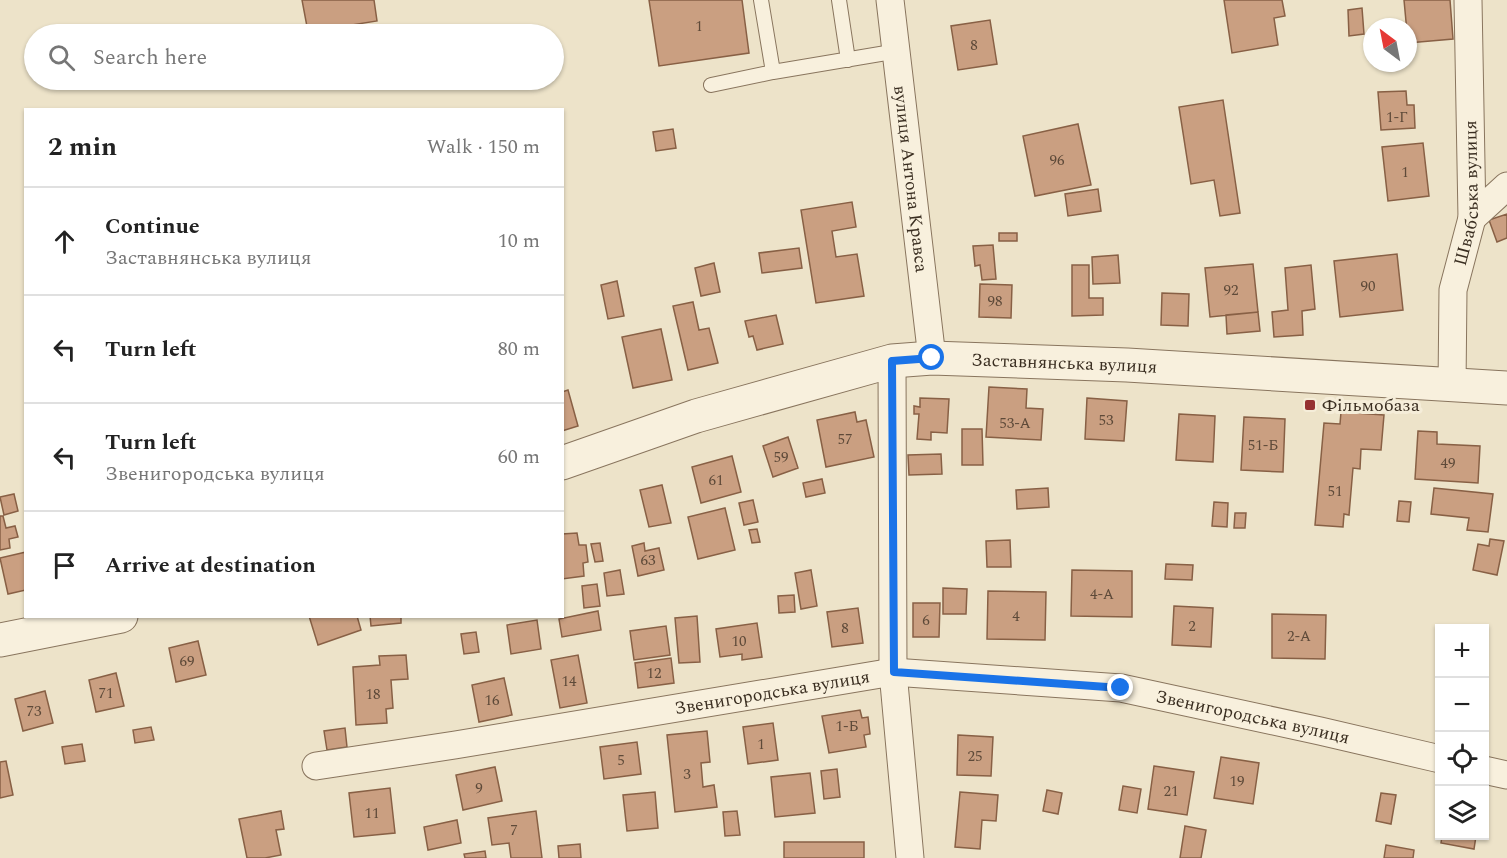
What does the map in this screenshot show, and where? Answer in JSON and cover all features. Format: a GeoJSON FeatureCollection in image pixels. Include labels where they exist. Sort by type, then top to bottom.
{"type":"FeatureCollection","features":[{"type":"Feature","properties":{"kind":"street","name":"вулиця Антона Кравса"},"geometry":{"type":"LineString","coordinates":[[890,0],[898,51],[932,358]]}},
{"type":"Feature","properties":{"kind":"street","name":"Швабська вулиця"},"geometry":{"type":"LineString","coordinates":[[1452,386],[1453,290],[1472,218],[1468,0]]}},
{"type":"Feature","properties":{"kind":"street"},"geometry":{"type":"LineString","coordinates":[[1472,218],[1507,186]]}},
{"type":"Feature","properties":{"kind":"street","name":"Заставнянська вулиця"},"geometry":{"type":"LineString","coordinates":[[564,462],[696,416],[892,361],[932,358],[1127,365],[1507,388]]}},
{"type":"Feature","properties":{"kind":"street"},"geometry":{"type":"LineString","coordinates":[[892,361],[894,672],[909,858]]}},
{"type":"Feature","properties":{"kind":"street"},"geometry":{"type":"LineString","coordinates":[[0,640],[111,618]]}},
{"type":"Feature","properties":{"kind":"street","name":"Звенигородська вулиця"},"geometry":{"type":"LineString","coordinates":[[316,766],[894,672],[1121,688],[1435,758]]}},
{"type":"Feature","properties":{"kind":"street"},"geometry":{"type":"LineString","coordinates":[[1489,771],[1507,775]]}},
{"type":"Feature","properties":{"kind":"lane"},"geometry":{"type":"LineString","coordinates":[[761,0],[773,72]]}},
{"type":"Feature","properties":{"kind":"lane"},"geometry":{"type":"LineString","coordinates":[[839,0],[848,60]]}},
{"type":"Feature","properties":{"kind":"lane"},"geometry":{"type":"LineString","coordinates":[[711,85],[898,51]]}},
{"type":"Feature","properties":{"kind":"building"},"geometry":{"type":"Polygon","coordinates":[[[302,0],[374,0],[377,21],[358,24],[306,24],[302,0]]]}},
{"type":"Feature","properties":{"kind":"building"},"geometry":{"type":"Polygon","coordinates":[[[649,0],[742,0],[749,53],[659,66],[649,0]]]}},
{"type":"Feature","properties":{"kind":"building"},"geometry":{"type":"Polygon","coordinates":[[[1224,0],[1282,0],[1285,16],[1274,18],[1278,45],[1232,53],[1224,0]]]}},
{"type":"Feature","properties":{"kind":"building"},"geometry":{"type":"Polygon","coordinates":[[[1404,0],[1450,0],[1453,39],[1417,42],[1417,18],[1406,18],[1404,0]]]}},
{"type":"Feature","properties":{"kind":"building"},"geometry":{"type":"Polygon","coordinates":[[[1362,8],[1363,34],[1349,36],[1348,10],[1362,8]]]}},
{"type":"Feature","properties":{"kind":"building"},"geometry":{"type":"Polygon","coordinates":[[[990,20],[997,64],[958,70],[951,26],[990,20]]]}},
{"type":"Feature","properties":{"kind":"building"},"geometry":{"type":"Polygon","coordinates":[[[1406,91],[1407,105],[1414,105],[1415,128],[1381,130],[1378,92],[1406,91]]]}},
{"type":"Feature","properties":{"kind":"building"},"geometry":{"type":"Polygon","coordinates":[[[1223,100],[1240,213],[1220,216],[1214,180],[1191,184],[1179,107],[1223,100]]]}},
{"type":"Feature","properties":{"kind":"building"},"geometry":{"type":"Polygon","coordinates":[[[1078,124],[1091,185],[1035,196],[1023,136],[1078,124]]]}},
{"type":"Feature","properties":{"kind":"building"},"geometry":{"type":"Polygon","coordinates":[[[673,129],[676,148],[656,151],[653,132],[673,129]]]}},
{"type":"Feature","properties":{"kind":"building"},"geometry":{"type":"Polygon","coordinates":[[[1423,143],[1429,196],[1388,201],[1382,147],[1423,143]]]}},
{"type":"Feature","properties":{"kind":"building"},"geometry":{"type":"Polygon","coordinates":[[[1098,189],[1101,211],[1068,216],[1065,194],[1098,189]]]}},
{"type":"Feature","properties":{"kind":"building"},"geometry":{"type":"Polygon","coordinates":[[[852,202],[856,227],[832,231],[836,257],[857,254],[864,296],[816,303],[801,210],[852,202]]]}},
{"type":"Feature","properties":{"kind":"building"},"geometry":{"type":"Polygon","coordinates":[[[1507,214],[1507,238],[1497,242],[1489,220],[1507,214]]]}},
{"type":"Feature","properties":{"kind":"building"},"geometry":{"type":"Polygon","coordinates":[[[999,233],[1017,233],[1017,241],[999,241],[999,233]]]}},
{"type":"Feature","properties":{"kind":"building"},"geometry":{"type":"Polygon","coordinates":[[[993,245],[996,279],[982,280],[980,265],[975,266],[973,246],[993,245]]]}},
{"type":"Feature","properties":{"kind":"building"},"geometry":{"type":"Polygon","coordinates":[[[799,248],[802,268],[762,273],[759,253],[799,248]]]}},
{"type":"Feature","properties":{"kind":"building"},"geometry":{"type":"Polygon","coordinates":[[[1397,254],[1403,310],[1340,317],[1334,261],[1397,254]]]}},
{"type":"Feature","properties":{"kind":"building"},"geometry":{"type":"Polygon","coordinates":[[[1118,255],[1120,283],[1093,284],[1092,257],[1118,255]]]}},
{"type":"Feature","properties":{"kind":"building"},"geometry":{"type":"Polygon","coordinates":[[[714,263],[720,292],[701,296],[695,268],[714,263]]]}},
{"type":"Feature","properties":{"kind":"building"},"geometry":{"type":"Polygon","coordinates":[[[1253,264],[1258,312],[1210,317],[1205,268],[1253,264]]]}},
{"type":"Feature","properties":{"kind":"building"},"geometry":{"type":"Polygon","coordinates":[[[1072,265],[1089,265],[1089,298],[1103,298],[1103,315],[1072,316],[1072,265]]]}},
{"type":"Feature","properties":{"kind":"building"},"geometry":{"type":"Polygon","coordinates":[[[1311,265],[1315,309],[1302,311],[1303,335],[1274,337],[1272,312],[1288,310],[1285,268],[1311,265]]]}},
{"type":"Feature","properties":{"kind":"building"},"geometry":{"type":"Polygon","coordinates":[[[617,281],[624,316],[608,319],[601,285],[617,281]]]}},
{"type":"Feature","properties":{"kind":"building"},"geometry":{"type":"Polygon","coordinates":[[[980,284],[1012,285],[1011,318],[979,317],[980,284]]]}},
{"type":"Feature","properties":{"kind":"building"},"geometry":{"type":"Polygon","coordinates":[[[1162,293],[1189,294],[1188,326],[1161,325],[1162,293]]]}},
{"type":"Feature","properties":{"kind":"building"},"geometry":{"type":"Polygon","coordinates":[[[693,302],[699,330],[709,328],[718,363],[688,370],[673,306],[693,302]]]}},
{"type":"Feature","properties":{"kind":"building"},"geometry":{"type":"Polygon","coordinates":[[[1258,312],[1260,331],[1227,334],[1226,315],[1258,312]]]}},
{"type":"Feature","properties":{"kind":"building"},"geometry":{"type":"Polygon","coordinates":[[[776,315],[783,344],[757,350],[753,336],[749,337],[745,321],[776,315]]]}},
{"type":"Feature","properties":{"kind":"building"},"geometry":{"type":"Polygon","coordinates":[[[661,329],[672,380],[633,388],[622,337],[661,329]]]}},
{"type":"Feature","properties":{"kind":"building"},"geometry":{"type":"Polygon","coordinates":[[[989,387],[1027,389],[1026,408],[1043,409],[1041,440],[986,437],[989,387]]]}},
{"type":"Feature","properties":{"kind":"building"},"geometry":{"type":"Polygon","coordinates":[[[568,390],[578,426],[564,430],[564,391],[568,390]]]}},
{"type":"Feature","properties":{"kind":"building"},"geometry":{"type":"Polygon","coordinates":[[[920,398],[949,399],[947,433],[931,432],[931,440],[917,439],[919,414],[914,414],[914,406],[920,407],[920,398]]]}},
{"type":"Feature","properties":{"kind":"building"},"geometry":{"type":"Polygon","coordinates":[[[1087,398],[1127,401],[1124,441],[1085,439],[1087,398]]]}},
{"type":"Feature","properties":{"kind":"building"},"geometry":{"type":"Polygon","coordinates":[[[855,412],[857,422],[866,420],[874,457],[826,467],[817,420],[855,412]]]}},
{"type":"Feature","properties":{"kind":"building"},"geometry":{"type":"Polygon","coordinates":[[[1341,412],[1384,415],[1381,450],[1361,449],[1360,469],[1353,468],[1349,515],[1344,514],[1343,527],[1315,525],[1324,423],[1340,424],[1341,412]]]}},
{"type":"Feature","properties":{"kind":"building"},"geometry":{"type":"Polygon","coordinates":[[[1179,414],[1215,416],[1213,462],[1176,460],[1179,414]]]}},
{"type":"Feature","properties":{"kind":"building"},"geometry":{"type":"Polygon","coordinates":[[[1244,417],[1285,419],[1283,472],[1241,470],[1244,417]]]}},
{"type":"Feature","properties":{"kind":"building"},"geometry":{"type":"Polygon","coordinates":[[[962,429],[982,429],[983,465],[962,465],[962,429]]]}},
{"type":"Feature","properties":{"kind":"building"},"geometry":{"type":"Polygon","coordinates":[[[1418,431],[1437,432],[1437,444],[1480,446],[1478,483],[1415,479],[1418,431]]]}},
{"type":"Feature","properties":{"kind":"building"},"geometry":{"type":"Polygon","coordinates":[[[788,437],[798,468],[773,477],[763,446],[788,437]]]}},
{"type":"Feature","properties":{"kind":"building"},"geometry":{"type":"Polygon","coordinates":[[[941,454],[942,474],[909,475],[908,455],[941,454]]]}},
{"type":"Feature","properties":{"kind":"building"},"geometry":{"type":"Polygon","coordinates":[[[732,456],[741,492],[701,503],[692,467],[732,456]]]}},
{"type":"Feature","properties":{"kind":"building"},"geometry":{"type":"Polygon","coordinates":[[[822,479],[825,493],[806,497],[803,483],[822,479]]]}},
{"type":"Feature","properties":{"kind":"building"},"geometry":{"type":"Polygon","coordinates":[[[662,485],[671,523],[649,527],[640,490],[662,485]]]}},
{"type":"Feature","properties":{"kind":"building"},"geometry":{"type":"Polygon","coordinates":[[[1048,488],[1049,507],[1017,509],[1016,490],[1048,488]]]}},
{"type":"Feature","properties":{"kind":"building"},"geometry":{"type":"Polygon","coordinates":[[[1434,488],[1493,494],[1488,532],[1467,530],[1469,518],[1431,514],[1434,488]]]}},
{"type":"Feature","properties":{"kind":"building"},"geometry":{"type":"Polygon","coordinates":[[[14,494],[18,511],[4,515],[0,497],[14,494]]]}},
{"type":"Feature","properties":{"kind":"building"},"geometry":{"type":"Polygon","coordinates":[[[753,500],[758,522],[744,525],[739,503],[753,500]]]}},
{"type":"Feature","properties":{"kind":"building"},"geometry":{"type":"Polygon","coordinates":[[[1399,501],[1411,502],[1409,522],[1397,521],[1399,501]]]}},
{"type":"Feature","properties":{"kind":"building"},"geometry":{"type":"Polygon","coordinates":[[[1214,502],[1228,503],[1227,527],[1212,526],[1214,502]]]}},
{"type":"Feature","properties":{"kind":"building"},"geometry":{"type":"Polygon","coordinates":[[[725,508],[735,550],[698,559],[688,517],[725,508]]]}},
{"type":"Feature","properties":{"kind":"building"},"geometry":{"type":"Polygon","coordinates":[[[1235,513],[1246,513],[1245,528],[1234,528],[1235,513]]]}},
{"type":"Feature","properties":{"kind":"building"},"geometry":{"type":"Polygon","coordinates":[[[0,516],[3,516],[6,528],[15,526],[18,537],[9,539],[10,548],[0,550],[0,516]]]}},
{"type":"Feature","properties":{"kind":"building"},"geometry":{"type":"Polygon","coordinates":[[[757,529],[760,542],[752,543],[749,530],[757,529]]]}},
{"type":"Feature","properties":{"kind":"building"},"geometry":{"type":"Polygon","coordinates":[[[577,533],[579,545],[586,545],[588,562],[583,563],[584,576],[564,579],[564,534],[577,533]]]}},
{"type":"Feature","properties":{"kind":"building"},"geometry":{"type":"Polygon","coordinates":[[[1490,539],[1504,541],[1497,575],[1473,570],[1478,544],[1489,546],[1490,539]]]}},
{"type":"Feature","properties":{"kind":"building"},"geometry":{"type":"Polygon","coordinates":[[[1010,540],[1011,567],[987,567],[986,541],[1010,540]]]}},
{"type":"Feature","properties":{"kind":"building"},"geometry":{"type":"Polygon","coordinates":[[[600,543],[603,561],[595,562],[591,544],[600,543]]]}},
{"type":"Feature","properties":{"kind":"building"},"geometry":{"type":"Polygon","coordinates":[[[644,543],[645,551],[659,548],[664,570],[638,576],[632,546],[644,543]]]}},
{"type":"Feature","properties":{"kind":"building"},"geometry":{"type":"Polygon","coordinates":[[[24,552],[24,590],[8,594],[0,558],[24,552]]]}},
{"type":"Feature","properties":{"kind":"building"},"geometry":{"type":"Polygon","coordinates":[[[1166,564],[1193,565],[1192,580],[1165,579],[1166,564]]]}},
{"type":"Feature","properties":{"kind":"building"},"geometry":{"type":"Polygon","coordinates":[[[620,570],[624,594],[607,596],[604,573],[620,570]]]}},
{"type":"Feature","properties":{"kind":"building"},"geometry":{"type":"Polygon","coordinates":[[[811,570],[817,606],[801,609],[795,573],[811,570]]]}},
{"type":"Feature","properties":{"kind":"building"},"geometry":{"type":"Polygon","coordinates":[[[1072,570],[1132,571],[1132,617],[1071,616],[1072,570]]]}},
{"type":"Feature","properties":{"kind":"building"},"geometry":{"type":"Polygon","coordinates":[[[597,584],[600,606],[584,608],[582,586],[597,584]]]}},
{"type":"Feature","properties":{"kind":"building"},"geometry":{"type":"Polygon","coordinates":[[[943,588],[967,589],[966,614],[943,614],[943,588]]]}},
{"type":"Feature","properties":{"kind":"building"},"geometry":{"type":"Polygon","coordinates":[[[988,591],[1046,592],[1045,640],[987,639],[988,591]]]}},
{"type":"Feature","properties":{"kind":"building"},"geometry":{"type":"Polygon","coordinates":[[[794,595],[795,612],[779,613],[778,596],[794,595]]]}},
{"type":"Feature","properties":{"kind":"building"},"geometry":{"type":"Polygon","coordinates":[[[913,603],[940,603],[939,637],[913,637],[913,603]]]}},
{"type":"Feature","properties":{"kind":"building"},"geometry":{"type":"Polygon","coordinates":[[[1174,606],[1213,608],[1211,647],[1172,645],[1174,606]]]}},
{"type":"Feature","properties":{"kind":"building"},"geometry":{"type":"Polygon","coordinates":[[[858,608],[863,643],[832,647],[827,612],[858,608]]]}},
{"type":"Feature","properties":{"kind":"building"},"geometry":{"type":"Polygon","coordinates":[[[598,611],[601,630],[562,637],[559,619],[598,611]]]}},
{"type":"Feature","properties":{"kind":"building"},"geometry":{"type":"Polygon","coordinates":[[[1272,614],[1326,615],[1325,659],[1272,658],[1272,614]]]}},
{"type":"Feature","properties":{"kind":"building"},"geometry":{"type":"Polygon","coordinates":[[[697,616],[700,662],[679,663],[675,618],[697,616]]]}},
{"type":"Feature","properties":{"kind":"building"},"geometry":{"type":"Polygon","coordinates":[[[310,618],[358,618],[361,630],[318,645],[310,618]]]}},
{"type":"Feature","properties":{"kind":"building"},"geometry":{"type":"Polygon","coordinates":[[[370,618],[401,618],[401,623],[371,626],[370,618]]]}},
{"type":"Feature","properties":{"kind":"building"},"geometry":{"type":"Polygon","coordinates":[[[537,620],[541,649],[511,654],[507,625],[537,620]]]}},
{"type":"Feature","properties":{"kind":"building"},"geometry":{"type":"Polygon","coordinates":[[[757,623],[762,657],[742,660],[742,654],[720,657],[716,629],[757,623]]]}},
{"type":"Feature","properties":{"kind":"building"},"geometry":{"type":"Polygon","coordinates":[[[666,626],[670,655],[634,660],[630,631],[666,626]]]}},
{"type":"Feature","properties":{"kind":"building"},"geometry":{"type":"Polygon","coordinates":[[[476,632],[479,652],[464,654],[461,634],[476,632]]]}},
{"type":"Feature","properties":{"kind":"building"},"geometry":{"type":"Polygon","coordinates":[[[198,641],[206,675],[176,682],[169,648],[198,641]]]}},
{"type":"Feature","properties":{"kind":"building"},"geometry":{"type":"Polygon","coordinates":[[[406,655],[408,679],[391,680],[393,708],[386,709],[387,723],[356,725],[353,667],[380,665],[379,656],[406,655]]]}},
{"type":"Feature","properties":{"kind":"building"},"geometry":{"type":"Polygon","coordinates":[[[578,655],[587,703],[560,708],[551,660],[578,655]]]}},
{"type":"Feature","properties":{"kind":"building"},"geometry":{"type":"Polygon","coordinates":[[[671,658],[674,683],[638,688],[635,663],[671,658]]]}},
{"type":"Feature","properties":{"kind":"building"},"geometry":{"type":"Polygon","coordinates":[[[116,673],[124,706],[96,712],[89,680],[116,673]]]}},
{"type":"Feature","properties":{"kind":"building"},"geometry":{"type":"Polygon","coordinates":[[[504,678],[512,715],[479,722],[472,685],[504,678]]]}},
{"type":"Feature","properties":{"kind":"building"},"geometry":{"type":"Polygon","coordinates":[[[45,691],[53,723],[23,731],[15,699],[45,691]]]}},
{"type":"Feature","properties":{"kind":"building"},"geometry":{"type":"Polygon","coordinates":[[[860,710],[862,718],[868,717],[870,734],[864,735],[866,747],[829,753],[822,716],[860,710]]]}},
{"type":"Feature","properties":{"kind":"building"},"geometry":{"type":"Polygon","coordinates":[[[773,723],[778,760],[748,764],[743,727],[773,723]]]}},
{"type":"Feature","properties":{"kind":"building"},"geometry":{"type":"Polygon","coordinates":[[[151,727],[154,740],[135,743],[133,730],[151,727]]]}},
{"type":"Feature","properties":{"kind":"building"},"geometry":{"type":"Polygon","coordinates":[[[345,728],[347,747],[327,750],[324,731],[345,728]]]}},
{"type":"Feature","properties":{"kind":"building"},"geometry":{"type":"Polygon","coordinates":[[[707,731],[710,762],[701,763],[703,787],[714,785],[717,807],[675,812],[667,735],[707,731]]]}},
{"type":"Feature","properties":{"kind":"building"},"geometry":{"type":"Polygon","coordinates":[[[958,735],[993,737],[991,776],[957,775],[958,735]]]}},
{"type":"Feature","properties":{"kind":"building"},"geometry":{"type":"Polygon","coordinates":[[[637,742],[641,774],[604,779],[600,747],[637,742]]]}},
{"type":"Feature","properties":{"kind":"building"},"geometry":{"type":"Polygon","coordinates":[[[82,744],[85,761],[65,764],[62,747],[82,744]]]}},
{"type":"Feature","properties":{"kind":"building"},"geometry":{"type":"Polygon","coordinates":[[[1221,757],[1259,763],[1253,804],[1214,798],[1221,757]]]}},
{"type":"Feature","properties":{"kind":"building"},"geometry":{"type":"Polygon","coordinates":[[[6,761],[13,795],[0,798],[0,762],[6,761]]]}},
{"type":"Feature","properties":{"kind":"building"},"geometry":{"type":"Polygon","coordinates":[[[1154,766],[1194,772],[1187,815],[1148,809],[1154,766]]]}},
{"type":"Feature","properties":{"kind":"building"},"geometry":{"type":"Polygon","coordinates":[[[495,767],[502,801],[463,810],[456,775],[495,767]]]}},
{"type":"Feature","properties":{"kind":"building"},"geometry":{"type":"Polygon","coordinates":[[[837,769],[840,797],[824,799],[821,771],[837,769]]]}},
{"type":"Feature","properties":{"kind":"building"},"geometry":{"type":"Polygon","coordinates":[[[810,773],[815,813],[775,817],[771,777],[810,773]]]}},
{"type":"Feature","properties":{"kind":"building"},"geometry":{"type":"Polygon","coordinates":[[[1123,786],[1141,789],[1137,813],[1119,810],[1123,786]]]}},
{"type":"Feature","properties":{"kind":"building"},"geometry":{"type":"Polygon","coordinates":[[[390,788],[395,833],[354,837],[349,793],[390,788]]]}},
{"type":"Feature","properties":{"kind":"building"},"geometry":{"type":"Polygon","coordinates":[[[1047,790],[1062,793],[1058,814],[1043,811],[1047,790]]]}},
{"type":"Feature","properties":{"kind":"building"},"geometry":{"type":"Polygon","coordinates":[[[655,792],[658,828],[627,831],[623,795],[655,792]]]}},
{"type":"Feature","properties":{"kind":"building"},"geometry":{"type":"Polygon","coordinates":[[[960,792],[998,795],[996,821],[982,820],[980,849],[955,847],[960,792]]]}},
{"type":"Feature","properties":{"kind":"building"},"geometry":{"type":"Polygon","coordinates":[[[1381,793],[1396,795],[1391,824],[1376,821],[1381,793]]]}},
{"type":"Feature","properties":{"kind":"building"},"geometry":{"type":"Polygon","coordinates":[[[281,811],[284,829],[276,830],[281,855],[247,858],[239,819],[281,811]]]}},
{"type":"Feature","properties":{"kind":"building"},"geometry":{"type":"Polygon","coordinates":[[[536,811],[542,858],[511,858],[509,843],[492,845],[488,818],[536,811]]]}},
{"type":"Feature","properties":{"kind":"building"},"geometry":{"type":"Polygon","coordinates":[[[737,811],[740,835],[725,836],[723,812],[737,811]]]}},
{"type":"Feature","properties":{"kind":"building"},"geometry":{"type":"Polygon","coordinates":[[[457,820],[461,843],[428,850],[424,827],[457,820]]]}},
{"type":"Feature","properties":{"kind":"building"},"geometry":{"type":"Polygon","coordinates":[[[1185,826],[1206,830],[1201,858],[1180,858],[1185,826]]]}},
{"type":"Feature","properties":{"kind":"building"},"geometry":{"type":"Polygon","coordinates":[[[1441,840],[1475,840],[1474,849],[1441,843],[1441,840]]]}},
{"type":"Feature","properties":{"kind":"building"},"geometry":{"type":"Polygon","coordinates":[[[784,842],[864,842],[864,858],[784,858],[784,842]]]}},
{"type":"Feature","properties":{"kind":"building"},"geometry":{"type":"Polygon","coordinates":[[[580,844],[581,858],[559,858],[558,846],[580,844]]]}},
{"type":"Feature","properties":{"kind":"building"},"geometry":{"type":"Polygon","coordinates":[[[1386,845],[1414,850],[1413,858],[1384,858],[1386,845]]]}},
{"type":"Feature","properties":{"kind":"building"},"geometry":{"type":"Polygon","coordinates":[[[485,851],[486,858],[465,858],[464,854],[485,851]]]}},
{"type":"Feature","properties":{"kind":"place","name":"Фільмобаза"},"geometry":{"type":"Point","coordinates":[1310,405]}},
{"type":"Feature","properties":{"kind":"route"},"geometry":{"type":"LineString","coordinates":[[932,358],[892,361],[894,672],[1121,688]]}}]}
